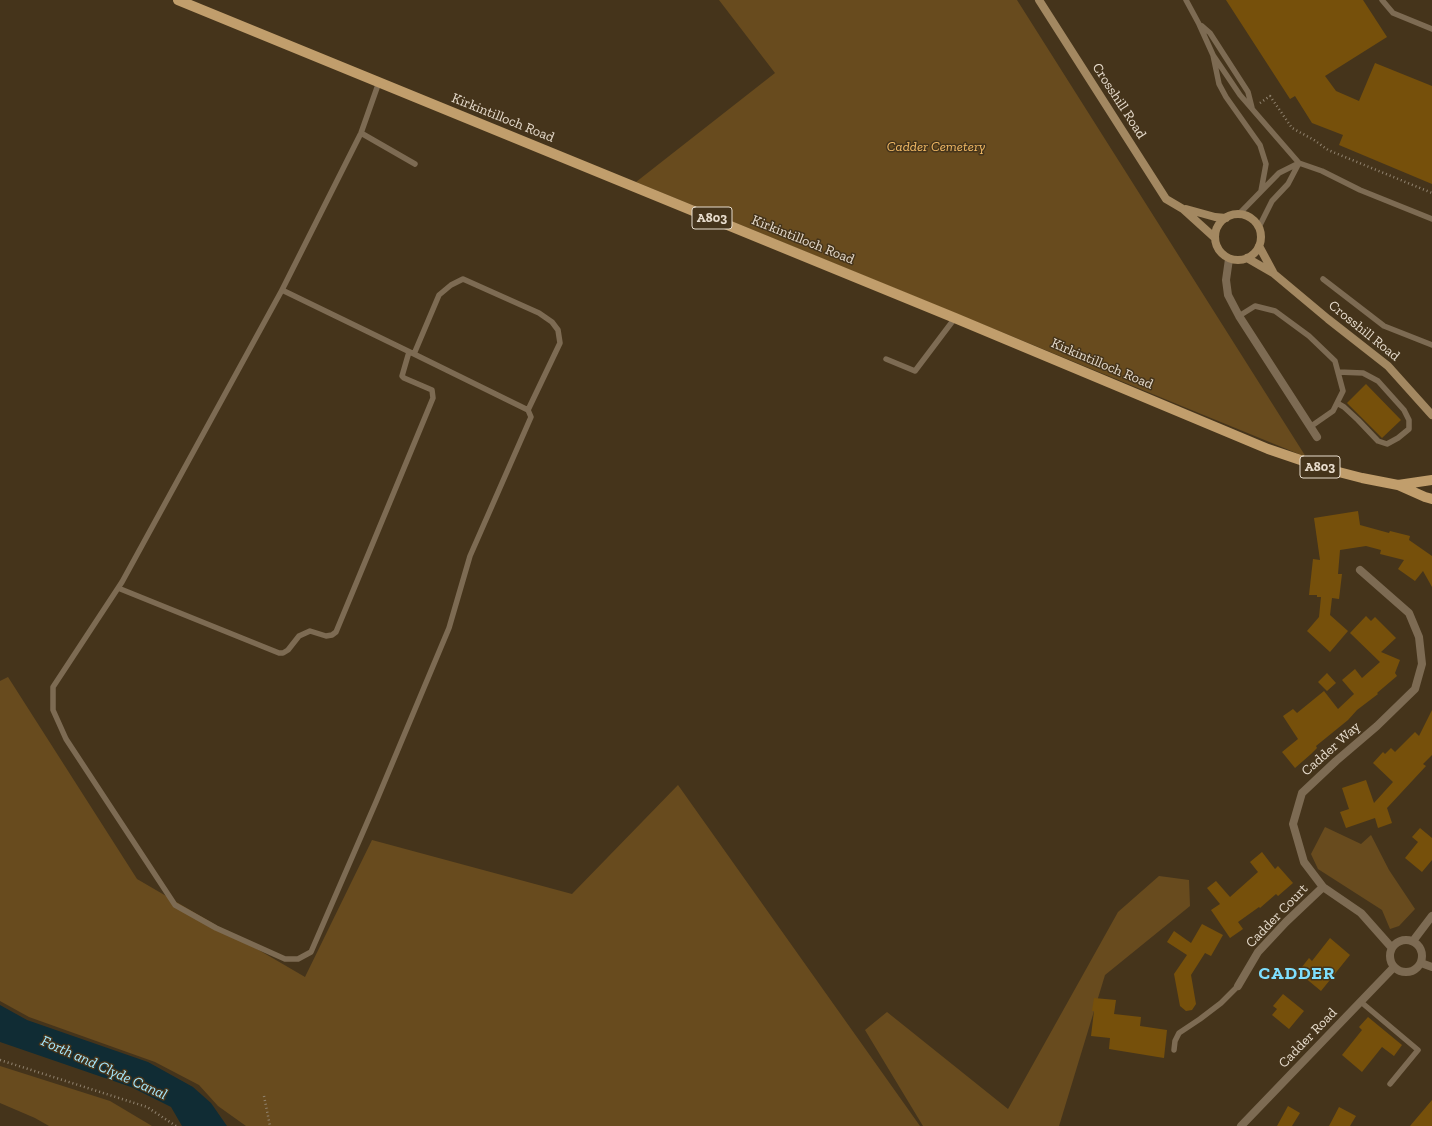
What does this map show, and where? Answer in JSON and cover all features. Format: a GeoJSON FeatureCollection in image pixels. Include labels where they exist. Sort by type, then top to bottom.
{"type":"FeatureCollection","features":[{"type":"Feature","properties":{"kind":"main road","name":"Kirkintilloch Road"},"geometry":{"type":"LineString","coordinates":[[178,0],[955,318],[1299,461],[1362,478],[1398,485],[1432,499]]}},
{"type":"Feature","properties":{"kind":"main road","name":"Crosshill Road"},"geometry":{"type":"LineString","coordinates":[[1039,0],[1166,199],[1183,209],[1215,238]]}},
{"type":"Feature","properties":{"kind":"main road","name":"Crosshill Road"},"geometry":{"type":"LineString","coordinates":[[1183,209],[1215,217],[1226,218]]}},
{"type":"Feature","properties":{"kind":"main road"},"geometry":{"type":"LineString","coordinates":[[1238,215],[1250,218],[1258,227],[1261,237],[1259,246],[1252,256],[1241,260],[1229,258],[1222,254],[1217,247],[1215,238],[1216,231],[1220,224],[1226,218],[1238,215]]}},
{"type":"Feature","properties":{"kind":"main road","name":"Crosshill Road"},"geometry":{"type":"LineString","coordinates":[[1259,246],[1273,273]]}},
{"type":"Feature","properties":{"kind":"main road","name":"Crosshill Road"},"geometry":{"type":"LineString","coordinates":[[1247,258],[1273,273],[1388,366],[1432,415]]}},
{"type":"Feature","properties":{"kind":"main road","name":"Kirkintilloch Road"},"geometry":{"type":"LineString","coordinates":[[1398,485],[1432,480]]}},
{"type":"Feature","properties":{"kind":"street"},"geometry":{"type":"LineString","coordinates":[[1229,258],[1226,280],[1228,295],[1239,316],[1317,437]]}},
{"type":"Feature","properties":{"kind":"street","name":"Cadder Way"},"geometry":{"type":"LineString","coordinates":[[1360,570],[1409,613],[1419,637],[1422,664],[1415,689],[1377,726],[1336,760],[1302,792],[1293,824],[1304,862],[1324,887],[1361,913],[1392,948]]}},
{"type":"Feature","properties":{"kind":"street","name":"Cadder Court"},"geometry":{"type":"LineString","coordinates":[[1238,986],[1258,952],[1286,922],[1324,887]]}},
{"type":"Feature","properties":{"kind":"street"},"geometry":{"type":"LineString","coordinates":[[1413,942],[1432,916]]}},
{"type":"Feature","properties":{"kind":"street"},"geometry":{"type":"LineString","coordinates":[[1404,940],[1413,942],[1420,948],[1422,958],[1421,962],[1418,967],[1409,972],[1404,972],[1394,968],[1390,958],[1392,948],[1404,940]]}},
{"type":"Feature","properties":{"kind":"street"},"geometry":{"type":"LineString","coordinates":[[1421,962],[1432,967]]}},
{"type":"Feature","properties":{"kind":"street","name":"Cadder Road"},"geometry":{"type":"LineString","coordinates":[[1241,1126],[1394,968]]}},
{"type":"Feature","properties":{"kind":"lane"},"geometry":{"type":"LineString","coordinates":[[1186,0],[1199,24],[1212,55],[1219,84],[1226,97],[1260,145],[1266,164],[1261,191]]}},
{"type":"Feature","properties":{"kind":"lane"},"geometry":{"type":"LineString","coordinates":[[1382,0],[1393,13],[1432,29]]}},
{"type":"Feature","properties":{"kind":"lane"},"geometry":{"type":"LineString","coordinates":[[1199,24],[1210,33],[1248,92],[1252,108]]}},
{"type":"Feature","properties":{"kind":"lane"},"geometry":{"type":"LineString","coordinates":[[1212,55],[1240,95],[1280,144],[1299,163],[1322,171],[1360,190],[1432,219]]}},
{"type":"Feature","properties":{"kind":"lane"},"geometry":{"type":"LineString","coordinates":[[282,290],[528,410],[531,417],[470,556],[449,628],[376,802],[311,952],[298,959],[284,958],[216,928],[175,905],[66,739],[53,710],[53,687],[118,588],[282,290],[361,133],[379,82]]}},
{"type":"Feature","properties":{"kind":"lane"},"geometry":{"type":"LineString","coordinates":[[361,133],[415,164]]}},
{"type":"Feature","properties":{"kind":"lane"},"geometry":{"type":"LineString","coordinates":[[1238,215],[1279,173],[1299,163]]}},
{"type":"Feature","properties":{"kind":"lane"},"geometry":{"type":"LineString","coordinates":[[1258,227],[1272,201],[1288,184],[1299,163]]}},
{"type":"Feature","properties":{"kind":"lane"},"geometry":{"type":"LineString","coordinates":[[118,588],[279,653],[283,653],[288,650],[299,636],[310,631],[326,636],[332,635],[336,632],[433,398],[432,390],[402,376],[439,295],[451,285],[463,279],[539,313],[552,322],[558,330],[560,343],[528,410]]}},
{"type":"Feature","properties":{"kind":"lane"},"geometry":{"type":"LineString","coordinates":[[1323,279],[1384,326],[1432,346]]}},
{"type":"Feature","properties":{"kind":"lane"},"geometry":{"type":"LineString","coordinates":[[1239,316],[1255,306],[1275,311],[1309,336],[1334,361],[1343,391],[1333,411],[1310,427]]}},
{"type":"Feature","properties":{"kind":"lane"},"geometry":{"type":"LineString","coordinates":[[886,359],[915,371],[955,318]]}},
{"type":"Feature","properties":{"kind":"lane"},"geometry":{"type":"LineString","coordinates":[[1337,403],[1344,407],[1378,441],[1387,444],[1409,429],[1409,420],[1404,410],[1378,381],[1363,373],[1338,372]]}},
{"type":"Feature","properties":{"kind":"lane"},"geometry":{"type":"LineString","coordinates":[[1174,1050],[1175,1041],[1179,1033],[1200,1020],[1221,1003],[1238,986]]}},
{"type":"Feature","properties":{"kind":"lane"},"geometry":{"type":"LineString","coordinates":[[1361,1002],[1418,1050],[1390,1084]]}},
{"type":"Feature","properties":{"kind":"path"},"geometry":{"type":"LineString","coordinates":[[1252,108],[1270,96],[1292,128],[1314,140],[1328,150],[1432,193]]}},
{"type":"Feature","properties":{"kind":"path"},"geometry":{"type":"LineString","coordinates":[[0,1060],[147,1107],[176,1126]]}},
{"type":"Feature","properties":{"kind":"path"},"geometry":{"type":"LineString","coordinates":[[264,1096],[270,1126]]}},
{"type":"Feature","properties":{"kind":"green space","name":"Cadder Cemetery"},"geometry":{"type":"Polygon","coordinates":[[[719,0],[1017,0],[1306,457],[636,182],[775,73],[719,0]]]}},
{"type":"Feature","properties":{"kind":"green space"},"geometry":{"type":"Polygon","coordinates":[[[8,677],[137,879],[305,977],[372,840],[572,894],[678,785],[920,1126],[246,1126],[218,1106],[199,1085],[155,1062],[29,1017],[0,1001],[0,681],[8,677]]]}},
{"type":"Feature","properties":{"kind":"green space"},"geometry":{"type":"Polygon","coordinates":[[[1325,827],[1361,844],[1371,835],[1389,870],[1415,909],[1399,926],[1390,929],[1382,910],[1318,869],[1311,854],[1325,827]]]}},
{"type":"Feature","properties":{"kind":"green space"},"geometry":{"type":"Polygon","coordinates":[[[1159,876],[1189,880],[1190,906],[1105,975],[1059,1126],[923,1126],[865,1030],[887,1012],[1008,1109],[1118,912],[1159,876]]]}},
{"type":"Feature","properties":{"kind":"green space"},"geometry":{"type":"Polygon","coordinates":[[[0,1066],[110,1101],[152,1126],[49,1126],[35,1118],[0,1103],[0,1066]]]}},
{"type":"Feature","properties":{"kind":"water","name":"Forth and Clyde Canal"},"geometry":{"type":"Polygon","coordinates":[[[0,1005],[27,1020],[148,1062],[193,1087],[211,1103],[227,1126],[182,1126],[171,1107],[131,1087],[0,1042],[0,1005]]]}},
{"type":"Feature","properties":{"kind":"building"},"geometry":{"type":"Polygon","coordinates":[[[1226,0],[1363,0],[1387,37],[1325,76],[1336,91],[1359,101],[1375,63],[1432,86],[1432,184],[1339,145],[1343,135],[1312,123],[1295,96],[1290,99],[1226,0]]]}},
{"type":"Feature","properties":{"kind":"building"},"geometry":{"type":"Polygon","coordinates":[[[1366,384],[1401,420],[1382,438],[1347,403],[1366,384]]]}},
{"type":"Feature","properties":{"kind":"building"},"geometry":{"type":"Polygon","coordinates":[[[1358,511],[1360,525],[1389,533],[1390,531],[1410,536],[1409,540],[1432,556],[1432,587],[1423,571],[1415,581],[1398,569],[1404,560],[1380,554],[1381,550],[1366,546],[1340,550],[1338,574],[1342,574],[1339,599],[1332,598],[1330,615],[1348,631],[1330,652],[1307,631],[1319,617],[1321,597],[1317,597],[1317,595],[1309,595],[1313,559],[1320,560],[1314,518],[1358,511]]]}},
{"type":"Feature","properties":{"kind":"building"},"geometry":{"type":"Polygon","coordinates":[[[1366,616],[1371,621],[1375,617],[1396,638],[1381,652],[1400,660],[1395,673],[1397,676],[1377,693],[1378,694],[1357,710],[1348,720],[1316,746],[1317,748],[1295,768],[1282,752],[1298,739],[1283,716],[1293,709],[1297,713],[1324,691],[1338,709],[1354,694],[1342,680],[1355,669],[1362,678],[1380,662],[1350,633],[1366,616]]]}},
{"type":"Feature","properties":{"kind":"building"},"geometry":{"type":"Polygon","coordinates":[[[1327,673],[1336,683],[1327,691],[1318,682],[1327,673]]]}},
{"type":"Feature","properties":{"kind":"building"},"geometry":{"type":"Polygon","coordinates":[[[1432,710],[1432,755],[1423,764],[1426,766],[1387,808],[1392,823],[1378,828],[1375,818],[1346,828],[1340,812],[1349,809],[1342,788],[1366,780],[1374,803],[1393,782],[1373,763],[1383,752],[1385,754],[1391,748],[1395,752],[1415,732],[1419,736],[1432,710]]]}},
{"type":"Feature","properties":{"kind":"building"},"geometry":{"type":"Polygon","coordinates":[[[1420,828],[1432,838],[1432,860],[1422,872],[1405,858],[1418,842],[1412,837],[1420,828]]]}},
{"type":"Feature","properties":{"kind":"building"},"geometry":{"type":"Polygon","coordinates":[[[1262,852],[1275,869],[1278,866],[1293,883],[1278,896],[1276,894],[1260,908],[1259,907],[1238,922],[1243,929],[1230,938],[1211,910],[1220,904],[1207,888],[1216,881],[1230,897],[1258,872],[1250,862],[1262,852]]]}},
{"type":"Feature","properties":{"kind":"building"},"geometry":{"type":"Polygon","coordinates":[[[1202,924],[1223,935],[1211,956],[1205,953],[1191,975],[1196,1004],[1192,1010],[1186,1011],[1180,1006],[1174,974],[1187,955],[1167,942],[1174,931],[1191,943],[1202,924]]]}},
{"type":"Feature","properties":{"kind":"building"},"geometry":{"type":"Polygon","coordinates":[[[1330,938],[1350,955],[1321,991],[1298,972],[1309,958],[1312,961],[1330,938]]]}},
{"type":"Feature","properties":{"kind":"building"},"geometry":{"type":"Polygon","coordinates":[[[1283,994],[1304,1011],[1289,1029],[1272,1015],[1277,1009],[1273,1006],[1283,994]]]}},
{"type":"Feature","properties":{"kind":"building"},"geometry":{"type":"Polygon","coordinates":[[[1094,998],[1116,1000],[1114,1014],[1141,1017],[1140,1026],[1167,1030],[1164,1058],[1109,1049],[1110,1038],[1091,1036],[1094,998]]]}},
{"type":"Feature","properties":{"kind":"building"},"geometry":{"type":"Polygon","coordinates":[[[1368,1017],[1402,1045],[1394,1056],[1382,1047],[1362,1072],[1342,1055],[1362,1030],[1359,1027],[1368,1017]]]}},
{"type":"Feature","properties":{"kind":"building"},"geometry":{"type":"Polygon","coordinates":[[[1432,1100],[1432,1126],[1410,1126],[1432,1100]]]}},
{"type":"Feature","properties":{"kind":"building"},"geometry":{"type":"Polygon","coordinates":[[[1288,1106],[1300,1113],[1292,1126],[1277,1126],[1288,1106]]]}},
{"type":"Feature","properties":{"kind":"building"},"geometry":{"type":"Polygon","coordinates":[[[1339,1107],[1356,1116],[1350,1126],[1329,1126],[1339,1107]]]}},
{"type":"Feature","properties":{"kind":"district","name":"CADDER"},"geometry":{"type":"Point","coordinates":[1297,974]}}]}
